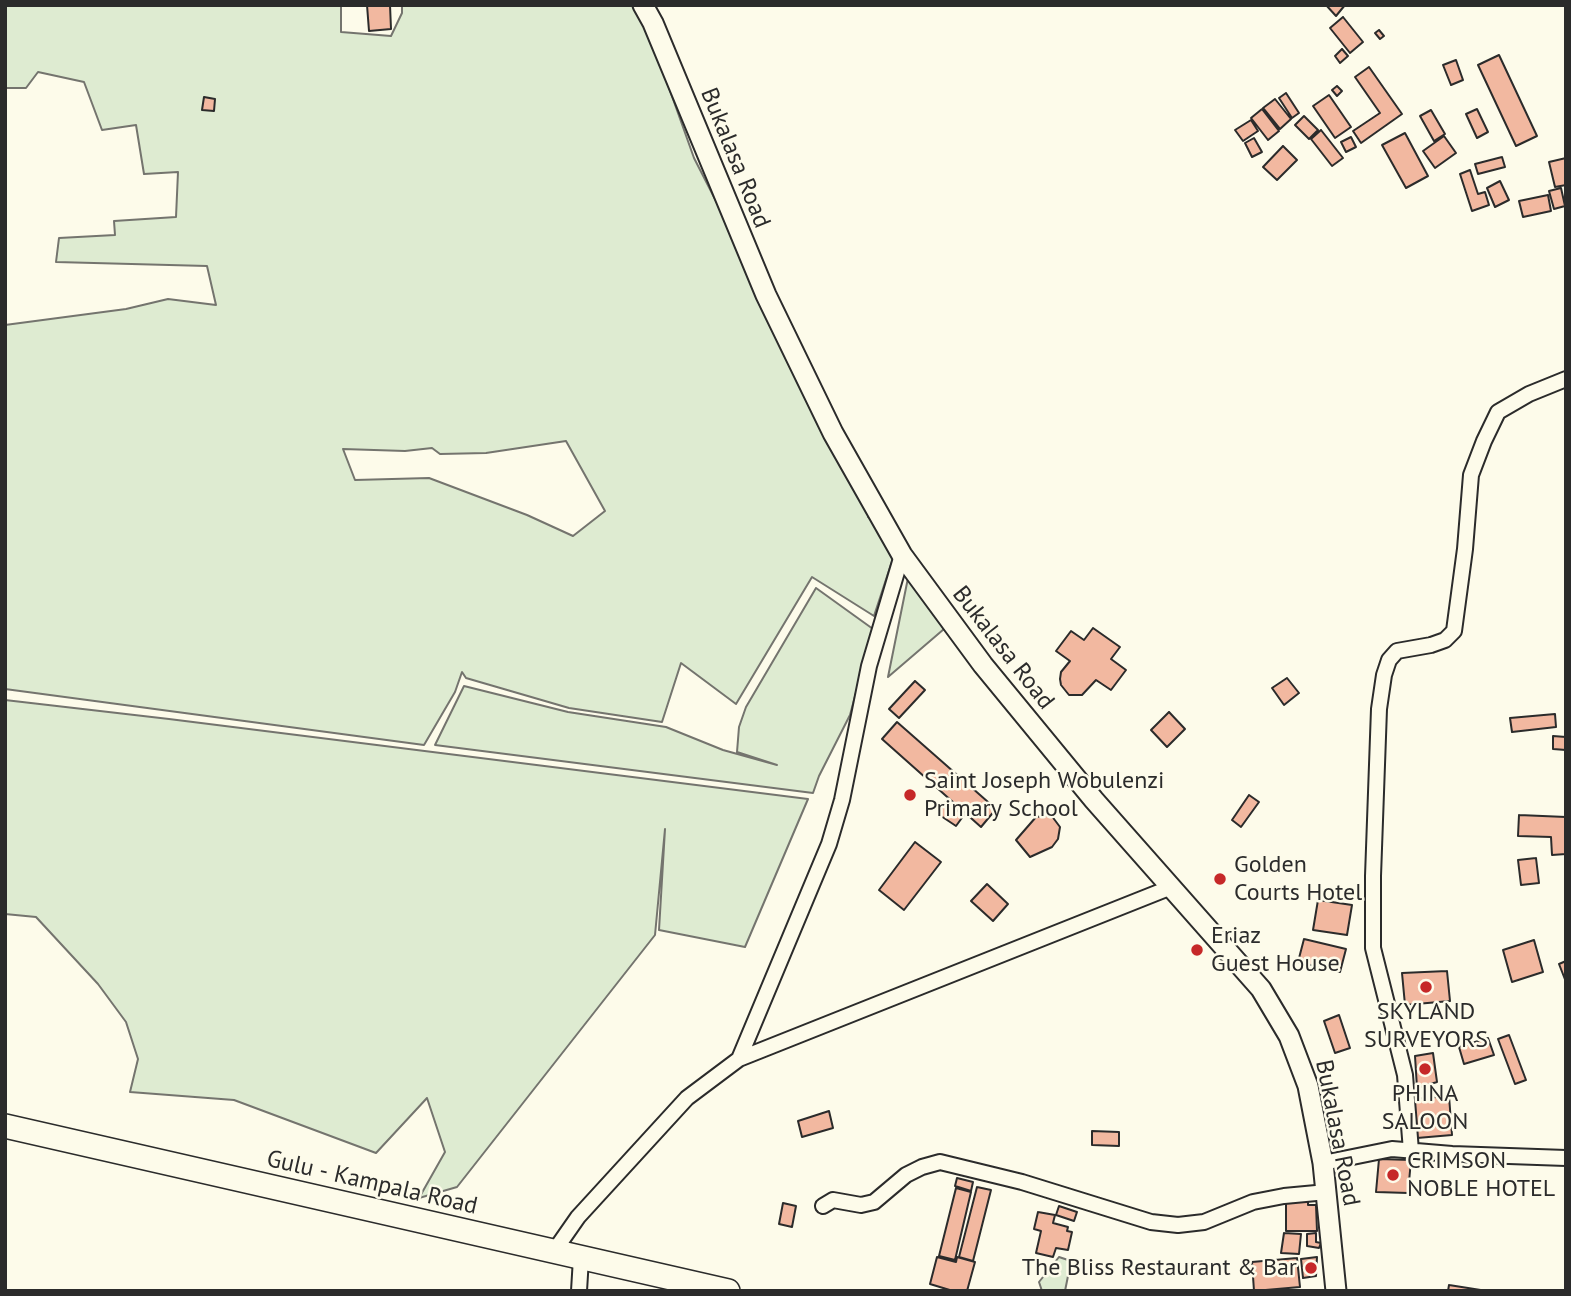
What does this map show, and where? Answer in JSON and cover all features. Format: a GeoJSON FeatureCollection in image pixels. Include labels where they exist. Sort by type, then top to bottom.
{"type":"FeatureCollection","features":[{"type":"Feature","properties":{"kind":"main road","name":"Gulu - Kampala Road"},"geometry":{"type":"LineString","coordinates":[[5,1126],[727,1291]]}},
{"type":"Feature","properties":{"kind":"street","name":"Bukalasa Road"},"geometry":{"type":"LineString","coordinates":[[643,5],[766,295],[833,433],[902,555],[982,665],[1094,800],[1261,989],[1289,1036],[1308,1086],[1323,1163],[1336,1291]]}},
{"type":"Feature","properties":{"kind":"street"},"geometry":{"type":"LineString","coordinates":[[1411,1150],[1405,1075],[1373,948],[1379,709],[1384,675],[1389,660],[1397,651],[1431,645],[1445,640],[1454,631],[1471,475],[1498,412],[1529,394],[1566,379]]}},
{"type":"Feature","properties":{"kind":"street"},"geometry":{"type":"LineString","coordinates":[[738,1059],[829,844],[842,800],[869,666],[902,555]]}},
{"type":"Feature","properties":{"kind":"street"},"geometry":{"type":"LineString","coordinates":[[555,1250],[578,1217],[687,1098],[738,1059],[1170,888]]}},
{"type":"Feature","properties":{"kind":"street"},"geometry":{"type":"LineString","coordinates":[[1323,1163],[1392,1149],[1566,1158]]}},
{"type":"Feature","properties":{"kind":"street"},"geometry":{"type":"LineString","coordinates":[[823,1206],[833,1200],[861,1205],[874,1202],[906,1175],[940,1162],[1022,1182],[1152,1222],[1178,1225],[1204,1222],[1263,1200],[1327,1192]]}},
{"type":"Feature","properties":{"kind":"street"},"geometry":{"type":"LineString","coordinates":[[579,1291],[582,1258]]}},
{"type":"Feature","properties":{"kind":"green space"},"geometry":{"type":"Polygon","coordinates":[[[5,5],[341,5],[341,32],[391,36],[402,13],[402,5],[634,5],[652,40],[694,158],[876,514],[868,517],[887,528],[897,546],[874,616],[812,577],[736,704],[681,663],[662,722],[569,708],[466,678],[462,672],[455,692],[424,745],[5,689],[5,325],[126,309],[168,299],[216,305],[207,266],[56,262],[59,238],[115,235],[114,221],[176,217],[178,172],[144,174],[136,125],[102,130],[84,82],[38,72],[26,88],[5,88],[5,5]],[[566,441],[486,453],[440,454],[432,448],[405,451],[343,449],[355,480],[429,478],[527,515],[573,536],[605,511],[566,441]]]}},
{"type":"Feature","properties":{"kind":"green space"},"geometry":{"type":"Polygon","coordinates":[[[909,573],[944,629],[888,677],[909,573]]]}},
{"type":"Feature","properties":{"kind":"green space"},"geometry":{"type":"Polygon","coordinates":[[[816,588],[873,629],[850,715],[813,793],[435,745],[464,686],[568,712],[666,727],[723,750],[777,765],[737,752],[739,727],[746,707],[816,588]]]}},
{"type":"Feature","properties":{"kind":"green space"},"geometry":{"type":"Polygon","coordinates":[[[5,700],[808,799],[745,947],[659,930],[665,829],[655,935],[457,1187],[419,1198],[445,1152],[427,1098],[376,1153],[234,1100],[130,1092],[138,1059],[126,1022],[98,984],[36,917],[5,914],[5,700]]]}},
{"type":"Feature","properties":{"kind":"green space"},"geometry":{"type":"Polygon","coordinates":[[[1059,1257],[1071,1261],[1065,1291],[1042,1291],[1039,1282],[1059,1257]]]}},
{"type":"Feature","properties":{"kind":"building"},"geometry":{"type":"Polygon","coordinates":[[[367,5],[390,5],[391,29],[369,31],[367,5]]]}},
{"type":"Feature","properties":{"kind":"building"},"geometry":{"type":"Polygon","coordinates":[[[1326,5],[1345,5],[1336,16],[1326,5]]]}},
{"type":"Feature","properties":{"kind":"building"},"geometry":{"type":"Polygon","coordinates":[[[1343,17],[1363,42],[1350,53],[1330,28],[1343,17]]]}},
{"type":"Feature","properties":{"kind":"building"},"geometry":{"type":"Polygon","coordinates":[[[1379,30],[1384,36],[1380,39],[1375,33],[1379,30]]]}},
{"type":"Feature","properties":{"kind":"building"},"geometry":{"type":"Polygon","coordinates":[[[1342,49],[1348,56],[1340,63],[1335,56],[1342,49]]]}},
{"type":"Feature","properties":{"kind":"building"},"geometry":{"type":"Polygon","coordinates":[[[1499,55],[1537,136],[1516,146],[1478,65],[1499,55]]]}},
{"type":"Feature","properties":{"kind":"building"},"geometry":{"type":"Polygon","coordinates":[[[1456,60],[1463,80],[1451,85],[1443,65],[1456,60]]]}},
{"type":"Feature","properties":{"kind":"building"},"geometry":{"type":"Polygon","coordinates":[[[1369,67],[1402,114],[1361,143],[1353,131],[1380,113],[1355,77],[1369,67]]]}},
{"type":"Feature","properties":{"kind":"building"},"geometry":{"type":"Polygon","coordinates":[[[1337,86],[1342,91],[1337,96],[1332,90],[1337,86]]]}},
{"type":"Feature","properties":{"kind":"building"},"geometry":{"type":"Polygon","coordinates":[[[1286,93],[1299,113],[1292,118],[1279,98],[1286,93]]]}},
{"type":"Feature","properties":{"kind":"building"},"geometry":{"type":"Polygon","coordinates":[[[1329,95],[1351,127],[1335,138],[1313,106],[1329,95]]]}},
{"type":"Feature","properties":{"kind":"building"},"geometry":{"type":"Polygon","coordinates":[[[204,97],[215,99],[214,111],[202,110],[204,97]]]}},
{"type":"Feature","properties":{"kind":"building"},"geometry":{"type":"Polygon","coordinates":[[[1275,99],[1291,119],[1280,129],[1263,108],[1275,99]]]}},
{"type":"Feature","properties":{"kind":"building"},"geometry":{"type":"Polygon","coordinates":[[[1262,109],[1279,131],[1268,140],[1251,118],[1262,109]]]}},
{"type":"Feature","properties":{"kind":"building"},"geometry":{"type":"Polygon","coordinates":[[[1477,109],[1488,132],[1477,138],[1466,114],[1477,109]]]}},
{"type":"Feature","properties":{"kind":"building"},"geometry":{"type":"Polygon","coordinates":[[[1431,110],[1445,134],[1434,141],[1420,116],[1431,110]]]}},
{"type":"Feature","properties":{"kind":"building"},"geometry":{"type":"Polygon","coordinates":[[[1304,116],[1318,130],[1309,139],[1295,125],[1304,116]]]}},
{"type":"Feature","properties":{"kind":"building"},"geometry":{"type":"Polygon","coordinates":[[[1251,120],[1258,131],[1243,141],[1235,130],[1251,120]]]}},
{"type":"Feature","properties":{"kind":"building"},"geometry":{"type":"Polygon","coordinates":[[[1321,130],[1343,158],[1332,166],[1311,139],[1321,130]]]}},
{"type":"Feature","properties":{"kind":"building"},"geometry":{"type":"Polygon","coordinates":[[[1405,133],[1428,176],[1406,188],[1382,145],[1405,133]]]}},
{"type":"Feature","properties":{"kind":"building"},"geometry":{"type":"Polygon","coordinates":[[[1444,136],[1456,153],[1435,168],[1423,151],[1444,136]]]}},
{"type":"Feature","properties":{"kind":"building"},"geometry":{"type":"Polygon","coordinates":[[[1351,137],[1356,147],[1346,152],[1341,142],[1351,137]]]}},
{"type":"Feature","properties":{"kind":"building"},"geometry":{"type":"Polygon","coordinates":[[[1254,138],[1262,152],[1252,157],[1245,143],[1254,138]]]}},
{"type":"Feature","properties":{"kind":"building"},"geometry":{"type":"Polygon","coordinates":[[[1283,146],[1297,160],[1277,180],[1263,167],[1283,146]]]}},
{"type":"Feature","properties":{"kind":"building"},"geometry":{"type":"Polygon","coordinates":[[[1502,157],[1505,167],[1478,174],[1475,164],[1502,157]]]}},
{"type":"Feature","properties":{"kind":"building"},"geometry":{"type":"Polygon","coordinates":[[[1566,158],[1566,185],[1555,187],[1549,162],[1566,158]]]}},
{"type":"Feature","properties":{"kind":"building"},"geometry":{"type":"Polygon","coordinates":[[[1470,170],[1478,194],[1485,192],[1489,205],[1472,211],[1460,174],[1470,170]]]}},
{"type":"Feature","properties":{"kind":"building"},"geometry":{"type":"Polygon","coordinates":[[[1500,181],[1509,200],[1495,207],[1487,188],[1500,181]]]}},
{"type":"Feature","properties":{"kind":"building"},"geometry":{"type":"Polygon","coordinates":[[[1561,188],[1565,206],[1554,209],[1549,191],[1561,188]]]}},
{"type":"Feature","properties":{"kind":"building"},"geometry":{"type":"Polygon","coordinates":[[[1548,195],[1551,211],[1523,217],[1519,201],[1548,195]]]}},
{"type":"Feature","properties":{"kind":"building"},"geometry":{"type":"Polygon","coordinates":[[[1093,628],[1120,647],[1111,659],[1126,670],[1111,690],[1096,680],[1082,695],[1069,695],[1060,679],[1061,672],[1070,661],[1056,651],[1071,631],[1084,640],[1093,628]]]}},
{"type":"Feature","properties":{"kind":"building"},"geometry":{"type":"Polygon","coordinates":[[[1287,678],[1299,693],[1284,705],[1272,688],[1287,678]]]}},
{"type":"Feature","properties":{"kind":"building"},"geometry":{"type":"Polygon","coordinates":[[[915,681],[925,690],[899,718],[889,709],[915,681]]]}},
{"type":"Feature","properties":{"kind":"building"},"geometry":{"type":"Polygon","coordinates":[[[1169,712],[1185,729],[1167,747],[1151,730],[1169,712]]]}},
{"type":"Feature","properties":{"kind":"building"},"geometry":{"type":"Polygon","coordinates":[[[1555,714],[1556,727],[1512,732],[1510,718],[1555,714]]]}},
{"type":"Feature","properties":{"kind":"building"},"geometry":{"type":"Polygon","coordinates":[[[897,722],[996,809],[981,827],[882,739],[897,722]]]}},
{"type":"Feature","properties":{"kind":"building"},"geometry":{"type":"Polygon","coordinates":[[[1553,736],[1566,737],[1566,750],[1553,749],[1553,736]]]}},
{"type":"Feature","properties":{"kind":"building"},"geometry":{"type":"Polygon","coordinates":[[[1249,795],[1259,802],[1241,827],[1232,820],[1249,795]]]}},
{"type":"Feature","properties":{"kind":"building"},"geometry":{"type":"Polygon","coordinates":[[[945,802],[964,815],[956,826],[938,814],[945,802]]]}},
{"type":"Feature","properties":{"kind":"building"},"geometry":{"type":"Polygon","coordinates":[[[1051,815],[1060,827],[1058,839],[1052,847],[1030,857],[1016,840],[1036,817],[1051,815]]]}},
{"type":"Feature","properties":{"kind":"building"},"geometry":{"type":"Polygon","coordinates":[[[1519,815],[1566,817],[1566,854],[1552,855],[1551,837],[1518,836],[1519,815]]]}},
{"type":"Feature","properties":{"kind":"building"},"geometry":{"type":"Polygon","coordinates":[[[915,842],[941,862],[904,910],[879,890],[915,842]]]}},
{"type":"Feature","properties":{"kind":"building"},"geometry":{"type":"Polygon","coordinates":[[[1536,858],[1539,883],[1521,885],[1518,860],[1536,858]]]}},
{"type":"Feature","properties":{"kind":"building"},"geometry":{"type":"Polygon","coordinates":[[[987,884],[1008,904],[993,921],[971,901],[987,884]]]}},
{"type":"Feature","properties":{"kind":"building"},"geometry":{"type":"Polygon","coordinates":[[[1318,900],[1352,905],[1347,935],[1313,930],[1318,900]]]}},
{"type":"Feature","properties":{"kind":"building"},"geometry":{"type":"Polygon","coordinates":[[[1304,939],[1346,949],[1340,972],[1298,962],[1304,939]]]}},
{"type":"Feature","properties":{"kind":"building"},"geometry":{"type":"Polygon","coordinates":[[[1534,940],[1543,972],[1512,982],[1503,950],[1534,940]]]}},
{"type":"Feature","properties":{"kind":"building"},"geometry":{"type":"Polygon","coordinates":[[[1566,961],[1566,982],[1559,964],[1566,961]]]}},
{"type":"Feature","properties":{"kind":"building","name":"SKYLAND SURVEYORS"},"geometry":{"type":"Polygon","coordinates":[[[1447,971],[1450,1001],[1405,1005],[1402,973],[1447,971]]]}},
{"type":"Feature","properties":{"kind":"building"},"geometry":{"type":"Polygon","coordinates":[[[1339,1015],[1350,1048],[1335,1053],[1324,1021],[1339,1015]]]}},
{"type":"Feature","properties":{"kind":"building"},"geometry":{"type":"Polygon","coordinates":[[[1509,1035],[1526,1080],[1515,1084],[1498,1039],[1509,1035]]]}},
{"type":"Feature","properties":{"kind":"building"},"geometry":{"type":"Polygon","coordinates":[[[1488,1038],[1494,1055],[1464,1064],[1459,1047],[1488,1038]]]}},
{"type":"Feature","properties":{"kind":"building","name":"PHINA SALOON"},"geometry":{"type":"Polygon","coordinates":[[[1433,1053],[1437,1082],[1417,1088],[1415,1056],[1433,1053]]]}},
{"type":"Feature","properties":{"kind":"building"},"geometry":{"type":"Polygon","coordinates":[[[1449,1096],[1452,1135],[1417,1138],[1413,1099],[1449,1096]]]}},
{"type":"Feature","properties":{"kind":"building"},"geometry":{"type":"Polygon","coordinates":[[[829,1111],[833,1128],[802,1137],[798,1121],[829,1111]]]}},
{"type":"Feature","properties":{"kind":"building"},"geometry":{"type":"Polygon","coordinates":[[[1092,1131],[1119,1132],[1119,1146],[1092,1145],[1092,1131]]]}},
{"type":"Feature","properties":{"kind":"building"},"geometry":{"type":"Polygon","coordinates":[[[1379,1159],[1411,1160],[1408,1193],[1376,1192],[1379,1159]]]}},
{"type":"Feature","properties":{"kind":"building"},"geometry":{"type":"Polygon","coordinates":[[[957,1178],[973,1182],[971,1191],[955,1186],[957,1178]]]}},
{"type":"Feature","properties":{"kind":"building"},"geometry":{"type":"Polygon","coordinates":[[[977,1187],[991,1190],[973,1261],[959,1257],[977,1187]]]}},
{"type":"Feature","properties":{"kind":"building"},"geometry":{"type":"Polygon","coordinates":[[[956,1188],[971,1192],[955,1260],[939,1256],[956,1188]]]}},
{"type":"Feature","properties":{"kind":"building"},"geometry":{"type":"Polygon","coordinates":[[[1308,1199],[1308,1205],[1316,1205],[1317,1231],[1286,1231],[1286,1202],[1308,1199]]]}},
{"type":"Feature","properties":{"kind":"building"},"geometry":{"type":"Polygon","coordinates":[[[783,1203],[796,1206],[792,1227],[779,1224],[783,1203]]]}},
{"type":"Feature","properties":{"kind":"building"},"geometry":{"type":"Polygon","coordinates":[[[1059,1206],[1077,1212],[1074,1221],[1056,1215],[1059,1206]]]}},
{"type":"Feature","properties":{"kind":"building"},"geometry":{"type":"Polygon","coordinates":[[[1038,1212],[1055,1215],[1053,1223],[1068,1227],[1067,1231],[1072,1232],[1068,1250],[1056,1248],[1053,1257],[1036,1253],[1041,1231],[1034,1229],[1038,1212]]]}},
{"type":"Feature","properties":{"kind":"building"},"geometry":{"type":"Polygon","coordinates":[[[1284,1233],[1301,1234],[1299,1254],[1281,1253],[1284,1233]]]}},
{"type":"Feature","properties":{"kind":"building"},"geometry":{"type":"Polygon","coordinates":[[[1316,1233],[1316,1242],[1321,1243],[1319,1248],[1307,1246],[1307,1234],[1316,1233]]]}},
{"type":"Feature","properties":{"kind":"building"},"geometry":{"type":"Polygon","coordinates":[[[937,1257],[956,1262],[957,1257],[975,1262],[967,1291],[953,1291],[930,1284],[937,1257]]]}},
{"type":"Feature","properties":{"kind":"building"},"geometry":{"type":"Polygon","coordinates":[[[1317,1257],[1316,1276],[1303,1278],[1301,1259],[1317,1257]]]}},
{"type":"Feature","properties":{"kind":"building"},"geometry":{"type":"Polygon","coordinates":[[[1297,1258],[1300,1287],[1254,1291],[1252,1262],[1297,1258]]]}},
{"type":"Feature","properties":{"kind":"building"},"geometry":{"type":"Polygon","coordinates":[[[1449,1285],[1487,1291],[1448,1291],[1449,1285]]]}},
{"type":"Feature","properties":{"kind":"place","name":"Saint Joseph Wobulenzi Primary School"},"geometry":{"type":"Point","coordinates":[910,795]}},
{"type":"Feature","properties":{"kind":"place","name":"Golden Courts Hotel"},"geometry":{"type":"Point","coordinates":[1220,879]}},
{"type":"Feature","properties":{"kind":"place","name":"Eriaz Guest House"},"geometry":{"type":"Point","coordinates":[1197,950]}},
{"type":"Feature","properties":{"kind":"place","name":"SKYLAND SURVEYORS"},"geometry":{"type":"Point","coordinates":[1426,987]}},
{"type":"Feature","properties":{"kind":"place","name":"PHINA SALOON"},"geometry":{"type":"Point","coordinates":[1425,1069]}},
{"type":"Feature","properties":{"kind":"place","name":"CRIMSON NOBLE HOTEL"},"geometry":{"type":"Point","coordinates":[1393,1175]}},
{"type":"Feature","properties":{"kind":"place","name":"The Bliss Restaurant & Bar"},"geometry":{"type":"Point","coordinates":[1311,1268]}}]}
